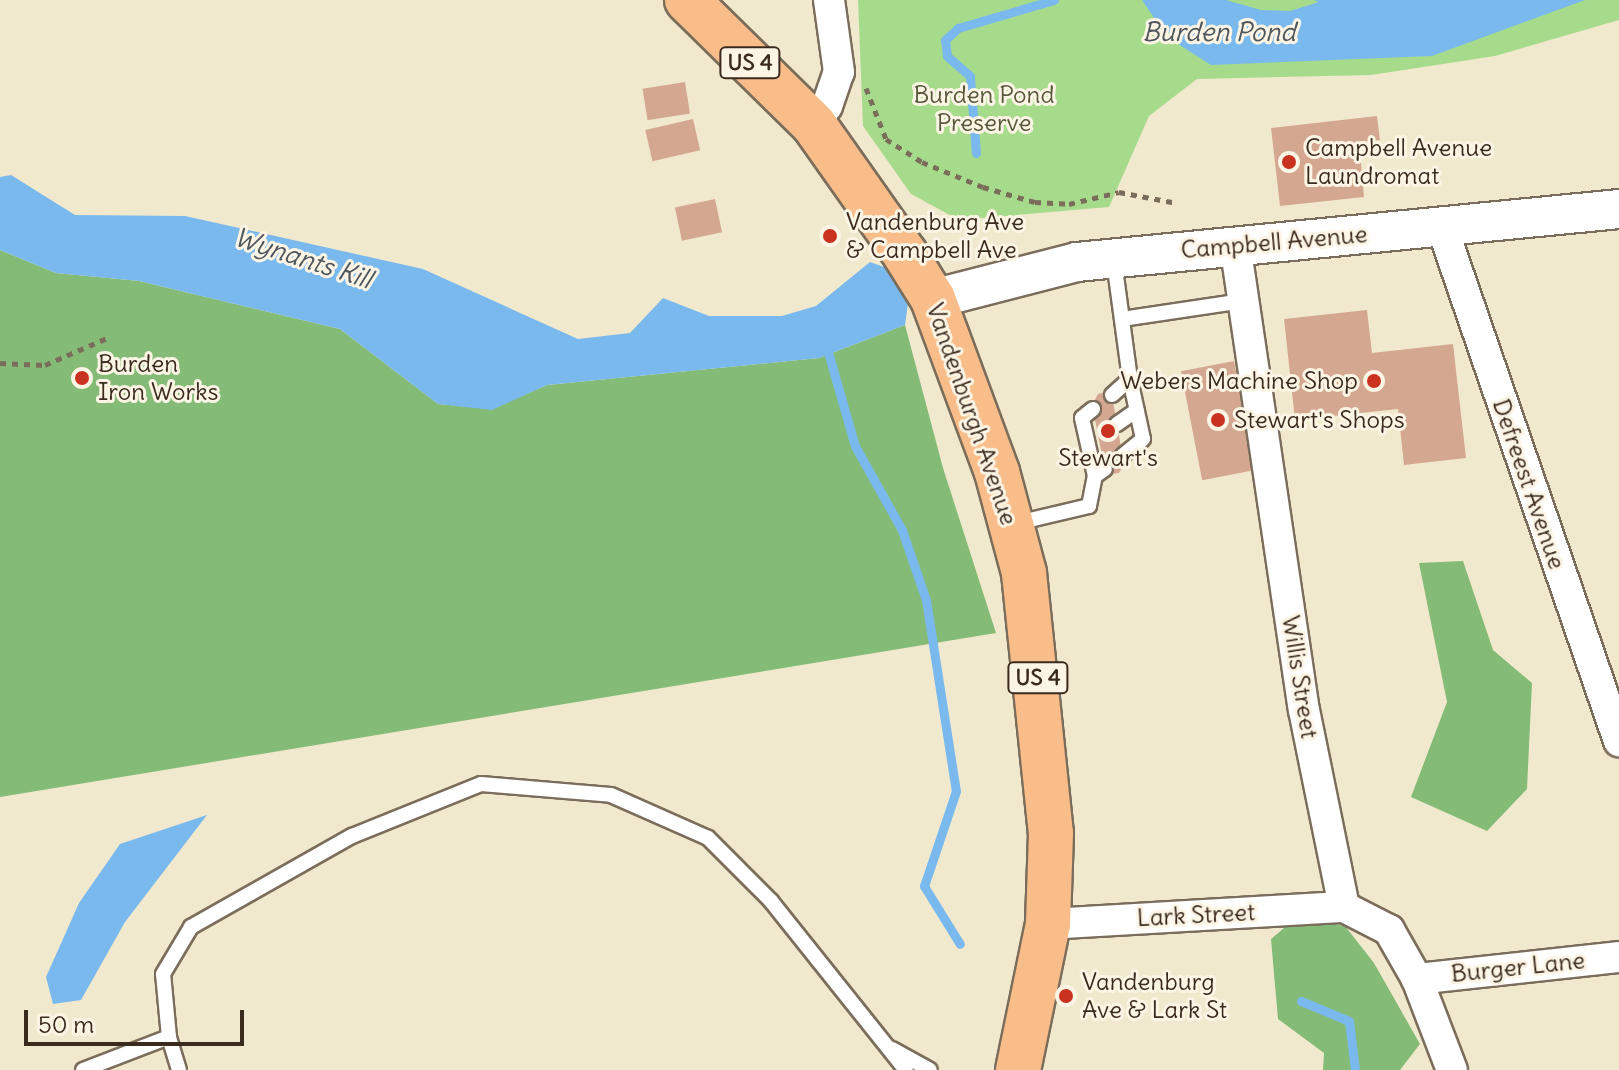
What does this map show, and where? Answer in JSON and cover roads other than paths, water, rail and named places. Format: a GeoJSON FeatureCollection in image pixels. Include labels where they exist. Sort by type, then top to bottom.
{"type":"FeatureCollection","features":[{"type":"Feature","properties":{"kind":"main road","name":"US 4"},"geometry":{"type":"LineString","coordinates":[[687,0],[814,125]]}},
{"type":"Feature","properties":{"kind":"main road","name":"Vandenburgh Avenue"},"geometry":{"type":"LineString","coordinates":[[814,125],[933,299],[1012,524],[1041,703],[1051,833],[1048,924],[1018,1070]]}},
{"type":"Feature","properties":{"kind":"street"},"geometry":{"type":"LineString","coordinates":[[814,125],[827,106],[839,72],[829,0]]}},
{"type":"Feature","properties":{"kind":"street","name":"Campbell Avenue"},"geometry":{"type":"LineString","coordinates":[[933,299],[1077,262],[1235,244],[1619,209]]}},
{"type":"Feature","properties":{"kind":"street","name":"Defreest Avenue"},"geometry":{"type":"LineString","coordinates":[[1442,227],[1619,741]]}},
{"type":"Feature","properties":{"kind":"street","name":"Willis Street"},"geometry":{"type":"LineString","coordinates":[[1235,244],[1304,710],[1344,907]]}},
{"type":"Feature","properties":{"kind":"street"},"geometry":{"type":"LineString","coordinates":[[1344,907],[1389,930],[1417,979],[1452,1070]]}},
{"type":"Feature","properties":{"kind":"street","name":"Lark Street"},"geometry":{"type":"LineString","coordinates":[[1048,924],[1344,907]]}},
{"type":"Feature","properties":{"kind":"street","name":"Burger Lane"},"geometry":{"type":"LineString","coordinates":[[1417,979],[1619,957]]}},
{"type":"Feature","properties":{"kind":"lane"},"geometry":{"type":"LineString","coordinates":[[1114,259],[1130,379],[1143,439],[1123,455]]}},
{"type":"Feature","properties":{"kind":"lane"},"geometry":{"type":"LineString","coordinates":[[1122,319],[1243,301]]}},
{"type":"Feature","properties":{"kind":"lane"},"geometry":{"type":"LineString","coordinates":[[1112,395],[1130,379]]}},
{"type":"Feature","properties":{"kind":"lane"},"geometry":{"type":"LineString","coordinates":[[1012,524],[1089,506],[1100,473],[1094,441],[1082,418],[1093,409]]}},
{"type":"Feature","properties":{"kind":"lane"},"geometry":{"type":"LineString","coordinates":[[1117,424],[1137,410]]}},
{"type":"Feature","properties":{"kind":"lane"},"geometry":{"type":"LineString","coordinates":[[179,1070],[169,1037],[163,974],[191,927],[352,836],[481,784],[611,795],[708,838],[771,901],[881,1043],[906,1070]]}},
{"type":"Feature","properties":{"kind":"lane"},"geometry":{"type":"LineString","coordinates":[[83,1070],[169,1037]]}},
{"type":"Feature","properties":{"kind":"lane"},"geometry":{"type":"LineString","coordinates":[[881,1043],[930,1070]]}},
{"type":"Feature","properties":{"kind":"water","name":"Burden Pond"},"geometry":{"type":"Polygon","coordinates":[[[1142,0],[1226,0],[1261,10],[1290,11],[1319,2],[1314,0],[1585,0],[1432,56],[1211,65],[1175,42],[1171,32],[1165,34],[1142,0]]]}},
{"type":"Feature","properties":{"kind":"water"},"geometry":{"type":"Polygon","coordinates":[[[11,175],[75,215],[185,216],[423,269],[578,339],[630,333],[663,298],[709,316],[782,316],[816,306],[870,262],[898,272],[910,289],[905,325],[819,358],[547,385],[492,410],[438,404],[340,329],[139,281],[56,273],[0,250],[0,177],[11,175]]]}},
{"type":"Feature","properties":{"kind":"water"},"geometry":{"type":"Polygon","coordinates":[[[207,815],[125,922],[81,1000],[53,1004],[46,977],[79,903],[120,844],[207,815]]]}},
{"type":"Feature","properties":{"kind":"waterway","name":"Wynants Kill"},"geometry":{"type":"LineString","coordinates":[[976,153],[970,76],[947,56],[945,40],[958,28],[1054,0]]}},
{"type":"Feature","properties":{"kind":"waterway"},"geometry":{"type":"LineString","coordinates":[[826,345],[855,446],[902,530],[926,600],[956,791],[924,886],[960,944]]}},
{"type":"Feature","properties":{"kind":"waterway"},"geometry":{"type":"LineString","coordinates":[[1301,1001],[1349,1021],[1355,1070]]}},
{"type":"Feature","properties":{"kind":"place","name":"Campbell Avenue Laundromat"},"geometry":{"type":"Point","coordinates":[1289,162]}},
{"type":"Feature","properties":{"kind":"place","name":"Vandenburg Ave & Campbell Ave"},"geometry":{"type":"Point","coordinates":[830,236]}},
{"type":"Feature","properties":{"kind":"place","name":"Burden Iron Works"},"geometry":{"type":"Point","coordinates":[82,378]}},
{"type":"Feature","properties":{"kind":"place","name":"Webers Machine Shop"},"geometry":{"type":"Point","coordinates":[1374,381]}},
{"type":"Feature","properties":{"kind":"place","name":"Stewart's Shops"},"geometry":{"type":"Point","coordinates":[1218,420]}},
{"type":"Feature","properties":{"kind":"place","name":"Stewart's"},"geometry":{"type":"Point","coordinates":[1108,431]}},
{"type":"Feature","properties":{"kind":"place","name":"Vandenburg Ave & Lark St"},"geometry":{"type":"Point","coordinates":[1066,996]}},
{"type":"Feature","properties":{"kind":"park label","name":"Burden Pond Preserve"},"geometry":{"type":"Point","coordinates":[984,109]}}]}
